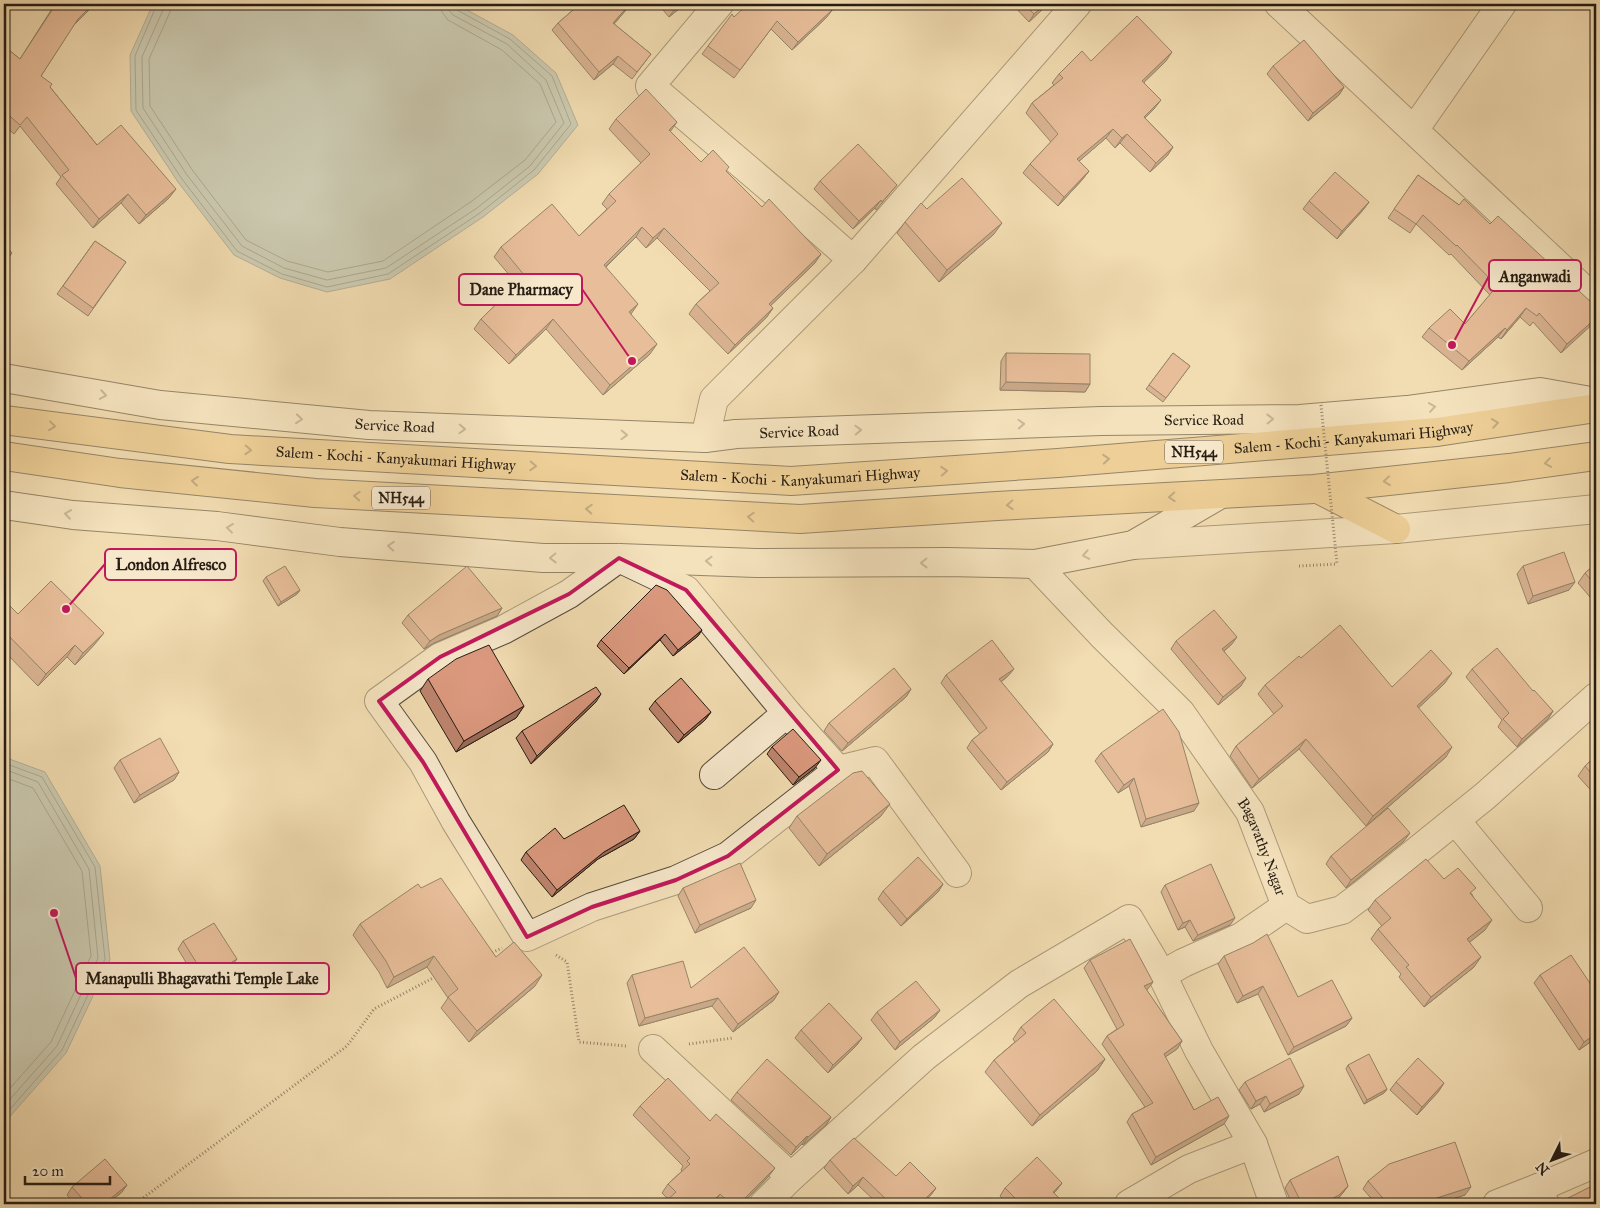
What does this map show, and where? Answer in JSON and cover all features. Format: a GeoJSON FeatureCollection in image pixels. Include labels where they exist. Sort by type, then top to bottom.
{"type":"FeatureCollection","features":[{"type":"Feature","properties":{"kind":"highway","name":"Salem - Kochi - Kanyakumari Highway"},"geometry":{"type":"LineString","coordinates":[[4,420],[230,449],[791,481],[1058,463],[1427,433],[1596,408]]}},
{"type":"Feature","properties":{"kind":"highway","name":"NH544"},"geometry":{"type":"LineString","coordinates":[[4,456],[120,473],[315,493],[800,519],[1318,488],[1509,468],[1596,456]]}},
{"type":"Feature","properties":{"kind":"highway"},"geometry":{"type":"LineString","coordinates":[[1318,488],[1396,529]]}},
{"type":"Feature","properties":{"kind":"street"},"geometry":{"type":"LineString","coordinates":[[719,4],[650,86],[853,260]]}},
{"type":"Feature","properties":{"kind":"street"},"geometry":{"type":"LineString","coordinates":[[705,438],[714,399],[853,260],[1077,4]]}},
{"type":"Feature","properties":{"kind":"street"},"geometry":{"type":"LineString","coordinates":[[1278,4],[1596,301]]}},
{"type":"Feature","properties":{"kind":"street"},"geometry":{"type":"LineString","coordinates":[[1414,130],[1502,4]]}},
{"type":"Feature","properties":{"kind":"street","name":"Service Road"},"geometry":{"type":"LineString","coordinates":[[4,378],[160,405],[369,425],[705,438],[736,434],[1100,421],[1300,419],[1407,410],[1540,392],[1596,402]]}},
{"type":"Feature","properties":{"kind":"street"},"geometry":{"type":"LineString","coordinates":[[1134,545],[1219,495]]}},
{"type":"Feature","properties":{"kind":"street"},"geometry":{"type":"LineString","coordinates":[[4,505],[73,515],[218,526],[340,542],[543,558],[619,558],[846,564],[947,562],[1035,564],[1134,545],[1396,529],[1596,509]]}},
{"type":"Feature","properties":{"kind":"street"},"geometry":{"type":"LineString","coordinates":[[619,558],[686,590],[787,713],[838,770]]}},
{"type":"Feature","properties":{"kind":"street"},"geometry":{"type":"LineString","coordinates":[[619,558],[569,594],[503,630],[440,657],[379,700],[423,762],[456,822],[527,937],[592,907],[676,880],[728,856],[838,770],[875,761],[957,873]]}},
{"type":"Feature","properties":{"kind":"street","name":"Bagavathy Nagar"},"geometry":{"type":"LineString","coordinates":[[1035,564],[1102,636],[1180,713],[1250,812],[1286,906],[1307,919],[1342,910],[1456,821],[1596,697]]}},
{"type":"Feature","properties":{"kind":"street"},"geometry":{"type":"LineString","coordinates":[[714,775],[787,713]]}},
{"type":"Feature","properties":{"kind":"street"},"geometry":{"type":"LineString","coordinates":[[1456,821],[1528,908]]}},
{"type":"Feature","properties":{"kind":"street"},"geometry":{"type":"LineString","coordinates":[[1162,975],[1183,963],[1241,937],[1286,906]]}},
{"type":"Feature","properties":{"kind":"street"},"geometry":{"type":"LineString","coordinates":[[764,1204],[924,1056],[1019,984],[1129,919],[1162,975],[1199,1051],[1253,1144],[1274,1204]]}},
{"type":"Feature","properties":{"kind":"street"},"geometry":{"type":"LineString","coordinates":[[653,1048],[791,1177]]}},
{"type":"Feature","properties":{"kind":"street"},"geometry":{"type":"LineString","coordinates":[[1129,1204],[1189,1170],[1253,1144]]}},
{"type":"Feature","properties":{"kind":"street"},"geometry":{"type":"LineString","coordinates":[[1497,1204],[1542,1196],[1596,1163]]}},
{"type":"Feature","properties":{"kind":"path"},"geometry":{"type":"LineString","coordinates":[[1293,566],[1337,564],[1321,405]]}},
{"type":"Feature","properties":{"kind":"path"},"geometry":{"type":"LineString","coordinates":[[482,957],[527,937],[567,962],[579,1042],[653,1048],[733,1038]]}},
{"type":"Feature","properties":{"kind":"path"},"geometry":{"type":"LineString","coordinates":[[135,1204],[347,1046],[374,1009],[437,976]]}},
{"type":"Feature","properties":{"kind":"highlighted area"},"geometry":{"type":"Polygon","coordinates":[[[619,558],[686,590],[838,770],[728,856],[676,880],[592,907],[527,937],[423,762],[379,701],[440,657],[569,594],[619,558]]]}},
{"type":"Feature","properties":{"kind":"water"},"geometry":{"type":"Polygon","coordinates":[[[153,4],[456,4],[513,35],[556,73],[578,125],[538,174],[483,217],[390,279],[327,292],[280,278],[234,255],[178,182],[131,111],[130,55],[153,4]]]}},
{"type":"Feature","properties":{"kind":"water"},"geometry":{"type":"Polygon","coordinates":[[[4,757],[45,772],[100,866],[110,960],[66,1053],[6,1121],[4,1121],[4,757]]]}},
{"type":"Feature","properties":{"kind":"building"},"geometry":{"type":"Polygon","coordinates":[[[56,4],[93,4],[78,19],[41,76],[52,84],[50,87],[97,145],[121,125],[176,189],[146,215],[128,194],[99,219],[62,175],[69,170],[27,117],[20,125],[4,111],[4,46],[20,59],[56,4]]]}},
{"type":"Feature","properties":{"kind":"building"},"geometry":{"type":"Polygon","coordinates":[[[580,4],[630,4],[613,23],[651,54],[637,72],[618,56],[599,72],[558,23],[580,4]]]}},
{"type":"Feature","properties":{"kind":"building"},"geometry":{"type":"Polygon","coordinates":[[[669,4],[681,4],[674,10],[669,4]]]}},
{"type":"Feature","properties":{"kind":"building"},"geometry":{"type":"Polygon","coordinates":[[[748,4],[828,4],[833,9],[798,42],[777,21],[740,70],[708,46],[732,14],[734,17],[748,4]]]}},
{"type":"Feature","properties":{"kind":"building"},"geometry":{"type":"Polygon","coordinates":[[[1024,4],[1045,4],[1034,14],[1024,4]]]}},
{"type":"Feature","properties":{"kind":"building"},"geometry":{"type":"Polygon","coordinates":[[[1137,16],[1172,52],[1142,81],[1161,100],[1144,117],[1173,147],[1156,163],[1127,134],[1122,138],[1113,129],[1077,159],[1089,171],[1064,197],[1030,164],[1058,134],[1032,103],[1063,78],[1059,74],[1082,51],[1091,61],[1137,16]]]}},
{"type":"Feature","properties":{"kind":"building"},"geometry":{"type":"Polygon","coordinates":[[[1304,40],[1344,87],[1313,113],[1273,66],[1304,40]]]}},
{"type":"Feature","properties":{"kind":"building"},"geometry":{"type":"Polygon","coordinates":[[[646,89],[677,122],[669,130],[701,162],[713,150],[729,167],[726,171],[762,207],[769,199],[821,254],[769,304],[773,308],[735,345],[696,304],[719,283],[664,228],[653,238],[642,227],[604,265],[638,304],[629,312],[657,344],[610,385],[553,319],[516,355],[481,319],[525,276],[501,247],[552,204],[579,236],[616,201],[609,194],[650,154],[616,119],[646,89]]]}},
{"type":"Feature","properties":{"kind":"building"},"geometry":{"type":"Polygon","coordinates":[[[858,144],[897,185],[882,202],[881,200],[859,221],[820,181],[858,144]]]}},
{"type":"Feature","properties":{"kind":"building"},"geometry":{"type":"Polygon","coordinates":[[[1335,172],[1369,202],[1342,231],[1309,201],[1335,172]]]}},
{"type":"Feature","properties":{"kind":"building"},"geometry":{"type":"Polygon","coordinates":[[[1418,175],[1459,205],[1464,199],[1490,224],[1498,216],[1596,305],[1596,318],[1567,344],[1539,313],[1537,316],[1526,308],[1507,330],[1505,328],[1469,361],[1429,328],[1450,309],[1465,324],[1497,286],[1457,245],[1423,215],[1416,224],[1394,209],[1418,175]]]}},
{"type":"Feature","properties":{"kind":"building"},"geometry":{"type":"Polygon","coordinates":[[[962,178],[1002,223],[947,270],[905,222],[921,203],[927,209],[962,178]]]}},
{"type":"Feature","properties":{"kind":"building"},"geometry":{"type":"Polygon","coordinates":[[[95,241],[126,262],[93,308],[63,286],[95,241]]]}},
{"type":"Feature","properties":{"kind":"building"},"geometry":{"type":"Polygon","coordinates":[[[4,244],[12,253],[4,260],[4,244]]]}},
{"type":"Feature","properties":{"kind":"building"},"geometry":{"type":"Polygon","coordinates":[[[1006,353],[1090,354],[1090,384],[1006,382],[1006,353]]]}},
{"type":"Feature","properties":{"kind":"building"},"geometry":{"type":"Polygon","coordinates":[[[1173,353],[1190,366],[1166,398],[1149,385],[1173,353]]]}},
{"type":"Feature","properties":{"kind":"building"},"geometry":{"type":"Polygon","coordinates":[[[1564,552],[1575,582],[1533,596],[1523,566],[1564,552]]]}},
{"type":"Feature","properties":{"kind":"building"},"geometry":{"type":"Polygon","coordinates":[[[1596,564],[1596,586],[1585,573],[1596,564]]]}},
{"type":"Feature","properties":{"kind":"building"},"geometry":{"type":"Polygon","coordinates":[[[285,566],[300,590],[281,602],[266,577],[285,566]]]}},
{"type":"Feature","properties":{"kind":"building"},"geometry":{"type":"Polygon","coordinates":[[[467,566],[502,608],[439,635],[430,641],[408,615],[467,566]]]}},
{"type":"Feature","properties":{"kind":"building"},"geometry":{"type":"Polygon","coordinates":[[[51,581],[104,633],[83,653],[75,645],[46,674],[4,631],[4,610],[9,605],[18,614],[51,581]]]}},
{"type":"Feature","properties":{"kind":"building"},"geometry":{"type":"Polygon","coordinates":[[[656,585],[667,590],[702,630],[678,650],[665,634],[629,668],[601,640],[656,585]]]}},
{"type":"Feature","properties":{"kind":"building"},"geometry":{"type":"Polygon","coordinates":[[[1214,610],[1237,637],[1222,649],[1246,678],[1223,697],[1176,641],[1214,610]]]}},
{"type":"Feature","properties":{"kind":"building"},"geometry":{"type":"Polygon","coordinates":[[[1340,625],[1392,687],[1431,650],[1452,673],[1417,706],[1452,747],[1373,816],[1306,739],[1259,779],[1236,746],[1283,706],[1265,685],[1340,625]]]}},
{"type":"Feature","properties":{"kind":"building"},"geometry":{"type":"Polygon","coordinates":[[[992,640],[1014,669],[999,679],[1053,744],[1007,782],[972,740],[987,728],[946,675],[992,640]]]}},
{"type":"Feature","properties":{"kind":"building"},"geometry":{"type":"Polygon","coordinates":[[[489,645],[524,706],[464,741],[428,679],[456,659],[489,645]]]}},
{"type":"Feature","properties":{"kind":"building"},"geometry":{"type":"Polygon","coordinates":[[[1497,648],[1533,691],[1553,711],[1522,739],[1503,719],[1509,713],[1472,669],[1497,648]]]}},
{"type":"Feature","properties":{"kind":"building"},"geometry":{"type":"Polygon","coordinates":[[[894,668],[911,689],[848,743],[829,723],[894,668]]]}},
{"type":"Feature","properties":{"kind":"building"},"geometry":{"type":"Polygon","coordinates":[[[681,678],[711,712],[684,735],[655,701],[681,678]]]}},
{"type":"Feature","properties":{"kind":"building"},"geometry":{"type":"Polygon","coordinates":[[[596,687],[601,694],[537,756],[522,731],[596,687]]]}},
{"type":"Feature","properties":{"kind":"building"},"geometry":{"type":"Polygon","coordinates":[[[1163,709],[1179,732],[1199,803],[1146,819],[1134,778],[1124,785],[1101,753],[1163,709]]]}},
{"type":"Feature","properties":{"kind":"building"},"geometry":{"type":"Polygon","coordinates":[[[793,729],[821,760],[799,777],[772,747],[793,729]]]}},
{"type":"Feature","properties":{"kind":"building"},"geometry":{"type":"Polygon","coordinates":[[[160,738],[179,772],[140,795],[120,760],[160,738]]]}},
{"type":"Feature","properties":{"kind":"building"},"geometry":{"type":"Polygon","coordinates":[[[1596,756],[1596,779],[1585,766],[1596,756]]]}},
{"type":"Feature","properties":{"kind":"building"},"geometry":{"type":"Polygon","coordinates":[[[862,771],[890,804],[827,854],[797,816],[853,773],[862,771]]]}},
{"type":"Feature","properties":{"kind":"building"},"geometry":{"type":"Polygon","coordinates":[[[624,805],[640,831],[604,852],[557,890],[526,852],[555,828],[564,839],[624,805]]]}},
{"type":"Feature","properties":{"kind":"building"},"geometry":{"type":"Polygon","coordinates":[[[1388,808],[1410,833],[1351,880],[1331,856],[1388,808]]]}},
{"type":"Feature","properties":{"kind":"building"},"geometry":{"type":"Polygon","coordinates":[[[918,857],[943,884],[907,919],[883,891],[918,857]]]}},
{"type":"Feature","properties":{"kind":"building"},"geometry":{"type":"Polygon","coordinates":[[[1426,859],[1444,879],[1458,868],[1476,888],[1470,893],[1492,920],[1467,939],[1481,957],[1431,997],[1406,967],[1409,965],[1378,929],[1391,918],[1375,900],[1426,859]]]}},
{"type":"Feature","properties":{"kind":"building"},"geometry":{"type":"Polygon","coordinates":[[[740,863],[756,900],[700,925],[683,888],[740,863]]]}},
{"type":"Feature","properties":{"kind":"building"},"geometry":{"type":"Polygon","coordinates":[[[1211,864],[1235,918],[1198,935],[1190,920],[1183,923],[1165,885],[1211,864]]]}},
{"type":"Feature","properties":{"kind":"building"},"geometry":{"type":"Polygon","coordinates":[[[441,878],[496,957],[514,942],[542,975],[477,1031],[448,997],[458,989],[434,956],[394,977],[386,961],[360,924],[418,884],[421,888],[441,878]]]}},
{"type":"Feature","properties":{"kind":"building"},"geometry":{"type":"Polygon","coordinates":[[[214,923],[237,959],[206,978],[183,941],[214,923]]]}},
{"type":"Feature","properties":{"kind":"building"},"geometry":{"type":"Polygon","coordinates":[[[1267,934],[1298,997],[1332,980],[1352,1018],[1294,1047],[1263,986],[1243,996],[1224,956],[1253,943],[1267,934]]]}},
{"type":"Feature","properties":{"kind":"building"},"geometry":{"type":"Polygon","coordinates":[[[1130,939],[1153,982],[1144,986],[1182,1041],[1164,1054],[1194,1110],[1218,1097],[1229,1116],[1156,1157],[1132,1114],[1153,1103],[1107,1036],[1124,1025],[1090,960],[1130,939]]]}},
{"type":"Feature","properties":{"kind":"building"},"geometry":{"type":"Polygon","coordinates":[[[744,947],[779,992],[738,1024],[718,998],[645,1018],[632,975],[683,961],[691,988],[744,947]]]}},
{"type":"Feature","properties":{"kind":"building"},"geometry":{"type":"Polygon","coordinates":[[[1571,955],[1596,992],[1596,1034],[1584,1042],[1540,975],[1571,955]]]}},
{"type":"Feature","properties":{"kind":"building"},"geometry":{"type":"Polygon","coordinates":[[[916,981],[940,1010],[900,1042],[877,1012],[916,981]]]}},
{"type":"Feature","properties":{"kind":"building"},"geometry":{"type":"Polygon","coordinates":[[[1054,999],[1105,1059],[1040,1115],[994,1060],[1026,1033],[1021,1027],[1054,999]]]}},
{"type":"Feature","properties":{"kind":"building"},"geometry":{"type":"Polygon","coordinates":[[[829,1003],[862,1038],[833,1065],[801,1030],[829,1003]]]}},
{"type":"Feature","properties":{"kind":"building"},"geometry":{"type":"Polygon","coordinates":[[[1369,1054],[1387,1089],[1367,1100],[1348,1065],[1369,1054]]]}},
{"type":"Feature","properties":{"kind":"building"},"geometry":{"type":"Polygon","coordinates":[[[1290,1058],[1304,1086],[1270,1104],[1266,1096],[1256,1101],[1245,1082],[1290,1058]]]}},
{"type":"Feature","properties":{"kind":"building"},"geometry":{"type":"Polygon","coordinates":[[[1418,1058],[1444,1083],[1422,1107],[1396,1082],[1418,1058]]]}},
{"type":"Feature","properties":{"kind":"building"},"geometry":{"type":"Polygon","coordinates":[[[767,1059],[831,1117],[796,1147],[737,1092],[767,1059]]]}},
{"type":"Feature","properties":{"kind":"building"},"geometry":{"type":"Polygon","coordinates":[[[668,1078],[710,1121],[716,1114],[775,1168],[739,1204],[731,1204],[720,1194],[710,1204],[663,1204],[676,1192],[668,1184],[690,1164],[687,1161],[690,1158],[640,1106],[668,1078]]]}},
{"type":"Feature","properties":{"kind":"building"},"geometry":{"type":"Polygon","coordinates":[[[854,1138],[896,1176],[910,1162],[936,1188],[920,1204],[891,1204],[863,1177],[853,1186],[830,1160],[854,1138]]]}},
{"type":"Feature","properties":{"kind":"building"},"geometry":{"type":"Polygon","coordinates":[[[1455,1142],[1471,1187],[1418,1204],[1388,1204],[1368,1181],[1389,1164],[1455,1142]]]}},
{"type":"Feature","properties":{"kind":"building"},"geometry":{"type":"Polygon","coordinates":[[[1338,1156],[1348,1186],[1339,1195],[1322,1204],[1302,1204],[1290,1180],[1338,1156]]]}},
{"type":"Feature","properties":{"kind":"building"},"geometry":{"type":"Polygon","coordinates":[[[1037,1157],[1062,1183],[1053,1192],[1063,1202],[1060,1204],[1021,1204],[1005,1188],[1037,1157]]]}},
{"type":"Feature","properties":{"kind":"building"},"geometry":{"type":"Polygon","coordinates":[[[105,1159],[127,1185],[104,1204],[87,1204],[72,1187],[105,1159]]]}},
{"type":"Feature","properties":{"kind":"building"},"geometry":{"type":"Polygon","coordinates":[[[1596,1184],[1596,1204],[1563,1204],[1566,1199],[1596,1184]]]}},
{"type":"Feature","properties":{"kind":"place","name":"Anganwadi"},"geometry":{"type":"Point","coordinates":[1452,345]}},
{"type":"Feature","properties":{"kind":"place","name":"Dane Pharmacy"},"geometry":{"type":"Point","coordinates":[632,361]}},
{"type":"Feature","properties":{"kind":"place","name":"London Alfresco"},"geometry":{"type":"Point","coordinates":[66,609]}},
{"type":"Feature","properties":{"kind":"place","name":"Manapulli Bhagavathi Temple Lake"},"geometry":{"type":"Point","coordinates":[54,913]}}]}
